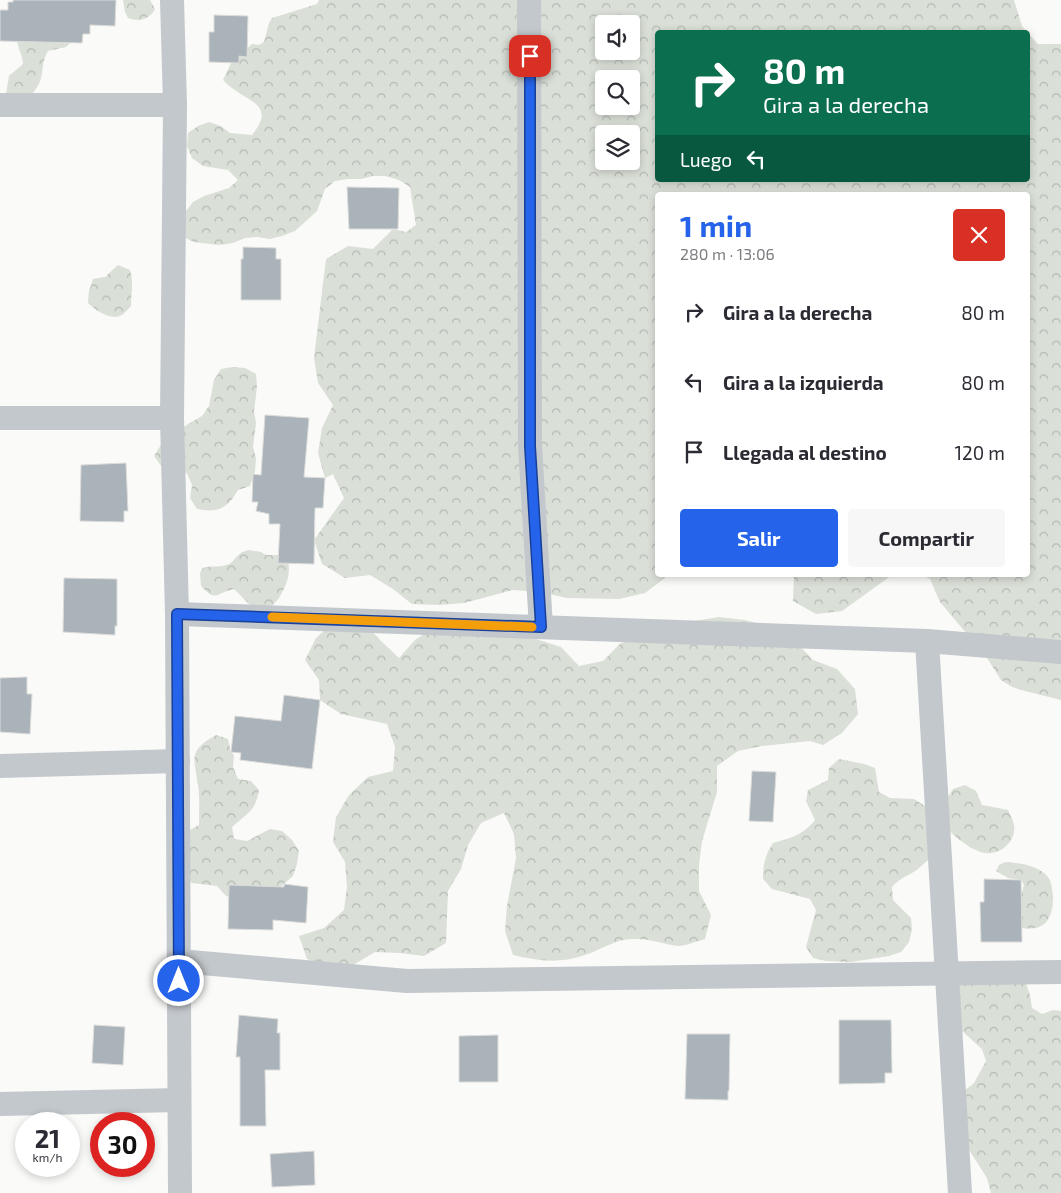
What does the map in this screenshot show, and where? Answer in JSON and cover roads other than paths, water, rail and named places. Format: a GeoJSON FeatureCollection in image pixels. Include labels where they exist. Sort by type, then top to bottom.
{"type":"FeatureCollection","features":[{"type":"Feature","properties":{"kind":"street"},"geometry":{"type":"LineString","coordinates":[[172,0],[176,105],[172,418],[177,614],[180,1193]]}},
{"type":"Feature","properties":{"kind":"street"},"geometry":{"type":"LineString","coordinates":[[529,0],[530,446],[541,627]]}},
{"type":"Feature","properties":{"kind":"street"},"geometry":{"type":"LineString","coordinates":[[0,106],[176,105]]}},
{"type":"Feature","properties":{"kind":"street"},"geometry":{"type":"LineString","coordinates":[[0,418],[172,418]]}},
{"type":"Feature","properties":{"kind":"street"},"geometry":{"type":"LineString","coordinates":[[177,614],[927,641],[1061,652]]}},
{"type":"Feature","properties":{"kind":"street"},"geometry":{"type":"LineString","coordinates":[[927,641],[960,1193]]}},
{"type":"Feature","properties":{"kind":"street"},"geometry":{"type":"LineString","coordinates":[[0,766],[178,761]]}},
{"type":"Feature","properties":{"kind":"street"},"geometry":{"type":"LineString","coordinates":[[179,961],[407,981],[947,972],[1061,972]]}},
{"type":"Feature","properties":{"kind":"street"},"geometry":{"type":"LineString","coordinates":[[0,1104],[179,1100]]}}]}
